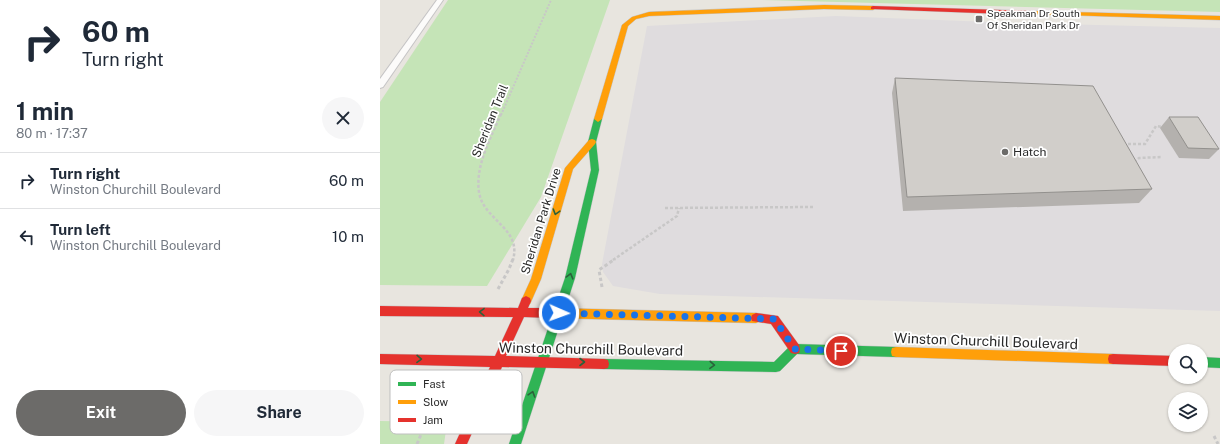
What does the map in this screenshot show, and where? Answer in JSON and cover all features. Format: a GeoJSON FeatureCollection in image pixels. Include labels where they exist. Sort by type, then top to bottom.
{"type":"FeatureCollection","features":[{"type":"Feature","properties":{"kind":"street","name":"Sheridan Park Drive"},"geometry":{"type":"LineString","coordinates":[[522,423],[570,278],[595,170],[592,142],[625,25],[634,18],[649,14],[832,7],[1220,18]]}},
{"type":"Feature","properties":{"kind":"street","name":"Sheridan Park Drive"},"geometry":{"type":"LineString","coordinates":[[495,370],[536,279],[570,168],[592,142]]}},
{"type":"Feature","properties":{"kind":"street"},"geometry":{"type":"LineString","coordinates":[[380,311],[521,312],[774,319],[795,349]]}},
{"type":"Feature","properties":{"kind":"street","name":"Winston Churchill Boulevard"},"geometry":{"type":"LineString","coordinates":[[380,358],[776,367],[795,349],[1168,362]]}},
{"type":"Feature","properties":{"kind":"street"},"geometry":{"type":"LineString","coordinates":[[1208,362],[1220,363]]}},
{"type":"Feature","properties":{"kind":"street","name":"Sheridan Park Drive"},"geometry":{"type":"LineString","coordinates":[[461,444],[466,434]]}},
{"type":"Feature","properties":{"kind":"street","name":"Sheridan Park Drive"},"geometry":{"type":"LineString","coordinates":[[515,444],[518,434]]}},
{"type":"Feature","properties":{"kind":"lane"},"geometry":{"type":"LineString","coordinates":[[380,85],[440,0]]}},
{"type":"Feature","properties":{"kind":"path","name":"Sheridan Trail"},"geometry":{"type":"LineString","coordinates":[[499,289],[507,276],[514,258],[515,245],[510,235],[492,216],[483,203],[478,192],[480,169],[490,140],[551,0]]}},
{"type":"Feature","properties":{"kind":"path"},"geometry":{"type":"LineString","coordinates":[[1119,144],[1145,144],[1156,126],[1163,126]]}},
{"type":"Feature","properties":{"kind":"path"},"geometry":{"type":"LineString","coordinates":[[1132,163],[1139,158],[1161,157]]}},
{"type":"Feature","properties":{"kind":"path"},"geometry":{"type":"LineString","coordinates":[[666,208],[813,207]]}},
{"type":"Feature","properties":{"kind":"path"},"geometry":{"type":"LineString","coordinates":[[602,287],[599,270],[677,216],[679,208]]}},
{"type":"Feature","properties":{"kind":"path"},"geometry":{"type":"LineString","coordinates":[[417,444],[421,434]]}},
{"type":"Feature","properties":{"kind":"path"},"geometry":{"type":"LineString","coordinates":[[1214,436],[1218,444]]}},
{"type":"Feature","properties":{"kind":"shaded area"},"geometry":{"type":"Polygon","coordinates":[[[836,16],[1015,23],[1220,28],[1220,311],[660,294],[613,286],[603,272],[602,264],[647,26],[836,16]]]}},
{"type":"Feature","properties":{"kind":"green space"},"geometry":{"type":"Polygon","coordinates":[[[448,0],[610,0],[541,197],[487,286],[380,285],[380,102],[448,0]]]}},
{"type":"Feature","properties":{"kind":"green space"},"geometry":{"type":"Polygon","coordinates":[[[760,0],[1220,0],[1220,12],[760,0]]]}},
{"type":"Feature","properties":{"kind":"green space"},"geometry":{"type":"Polygon","coordinates":[[[380,421],[390,421],[390,434],[445,434],[444,444],[380,444],[380,421]]]}},
{"type":"Feature","properties":{"kind":"building","name":"Hatch"},"geometry":{"type":"Polygon","coordinates":[[[895,78],[1093,86],[1152,189],[907,197],[895,78]]]}},
{"type":"Feature","properties":{"kind":"building"},"geometry":{"type":"Polygon","coordinates":[[[1169,117],[1198,117],[1219,149],[1188,148],[1169,117]]]}},
{"type":"Feature","properties":{"kind":"traffic: fast"},"geometry":{"type":"LineString","coordinates":[[522,423],[570,278],[595,170],[592,142],[598,119]]}},
{"type":"Feature","properties":{"kind":"traffic: fast"},"geometry":{"type":"LineString","coordinates":[[604,364],[776,367],[795,349],[896,352]]}},
{"type":"Feature","properties":{"kind":"traffic: fast"},"geometry":{"type":"LineString","coordinates":[[1208,362],[1220,363]]}},
{"type":"Feature","properties":{"kind":"traffic: fast"},"geometry":{"type":"LineString","coordinates":[[515,444],[518,434]]}},
{"type":"Feature","properties":{"kind":"traffic: slow"},"geometry":{"type":"LineString","coordinates":[[598,119],[625,25],[634,18],[649,14],[824,7],[873,8]]}},
{"type":"Feature","properties":{"kind":"traffic: slow"},"geometry":{"type":"LineString","coordinates":[[1034,13],[1220,18]]}},
{"type":"Feature","properties":{"kind":"traffic: slow"},"geometry":{"type":"LineString","coordinates":[[526,301],[536,279],[569,168],[592,142]]}},
{"type":"Feature","properties":{"kind":"traffic: slow"},"geometry":{"type":"LineString","coordinates":[[551,313],[756,318]]}},
{"type":"Feature","properties":{"kind":"traffic: slow"},"geometry":{"type":"LineString","coordinates":[[896,352],[1113,359]]}},
{"type":"Feature","properties":{"kind":"traffic: jam"},"geometry":{"type":"LineString","coordinates":[[873,8],[1034,13]]}},
{"type":"Feature","properties":{"kind":"traffic: jam"},"geometry":{"type":"LineString","coordinates":[[495,370],[526,301]]}},
{"type":"Feature","properties":{"kind":"traffic: jam"},"geometry":{"type":"LineString","coordinates":[[380,311],[551,313]]}},
{"type":"Feature","properties":{"kind":"traffic: jam"},"geometry":{"type":"LineString","coordinates":[[756,318],[774,319],[795,349]]}},
{"type":"Feature","properties":{"kind":"traffic: jam"},"geometry":{"type":"LineString","coordinates":[[380,359],[604,364]]}},
{"type":"Feature","properties":{"kind":"traffic: jam"},"geometry":{"type":"LineString","coordinates":[[1113,359],[1168,361]]}},
{"type":"Feature","properties":{"kind":"traffic: jam"},"geometry":{"type":"LineString","coordinates":[[461,444],[466,434]]}},
{"type":"Feature","properties":{"kind":"place","name":"Speakman Dr South Of Sheridan Park Dr"},"geometry":{"type":"Point","coordinates":[979,19]}},
{"type":"Feature","properties":{"kind":"place","name":"Hatch"},"geometry":{"type":"Point","coordinates":[1005,152]}},
{"type":"Feature","properties":{"kind":"route"},"geometry":{"type":"LineString","coordinates":[[559,313],[774,319],[795,349],[841,351]]}}]}
